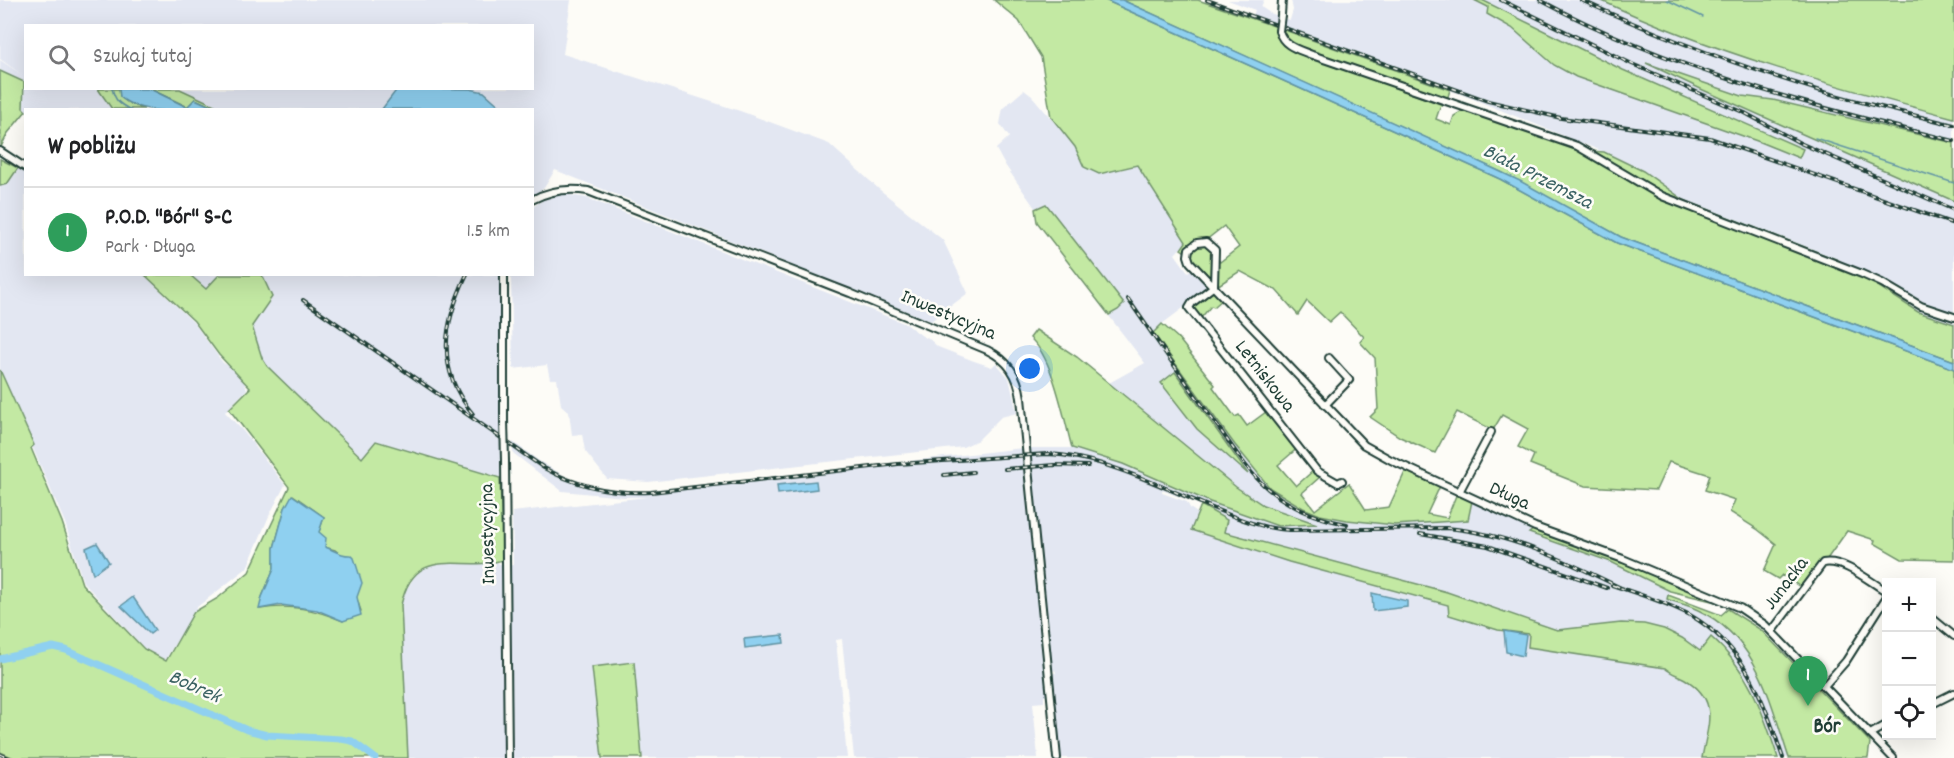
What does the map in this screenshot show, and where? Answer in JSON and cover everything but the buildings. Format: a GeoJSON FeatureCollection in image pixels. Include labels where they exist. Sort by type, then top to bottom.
{"type":"FeatureCollection","features":[{"type":"Feature","properties":{"kind":"street"},"geometry":{"type":"LineString","coordinates":[[1282,0],[1279,31],[1282,39],[1288,45],[1577,146],[1662,196],[1862,274],[1921,306],[1954,317]]}},
{"type":"Feature","properties":{"kind":"street"},"geometry":{"type":"LineString","coordinates":[[0,151],[24,167]]}},
{"type":"Feature","properties":{"kind":"street","name":"Inwestycyjna"},"geometry":{"type":"LineString","coordinates":[[534,199],[564,189],[588,191],[910,317],[987,350],[1010,366],[1018,381],[1021,398],[1057,758]]}},
{"type":"Feature","properties":{"kind":"street","name":"Długa"},"geometry":{"type":"LineString","coordinates":[[1214,286],[1216,254],[1212,246],[1203,242],[1191,246],[1188,255],[1190,262],[1325,405],[1370,449],[1551,533],[1623,559],[1740,608],[1772,631],[1893,758]]}},
{"type":"Feature","properties":{"kind":"street","name":"Inwestycyjna"},"geometry":{"type":"LineString","coordinates":[[504,276],[508,758]]}},
{"type":"Feature","properties":{"kind":"street","name":"Letniskowa"},"geometry":{"type":"LineString","coordinates":[[1214,286],[1189,308],[1317,471],[1338,483],[1342,481]]}},
{"type":"Feature","properties":{"kind":"street"},"geometry":{"type":"LineString","coordinates":[[1325,405],[1349,380],[1329,358]]}},
{"type":"Feature","properties":{"kind":"street"},"geometry":{"type":"LineString","coordinates":[[1459,492],[1491,432]]}},
{"type":"Feature","properties":{"kind":"street","name":"Junacka"},"geometry":{"type":"LineString","coordinates":[[1772,631],[1823,563],[1832,561],[1842,565],[1882,588]]}},
{"type":"Feature","properties":{"kind":"street"},"geometry":{"type":"LineString","coordinates":[[1824,686],[1846,661],[1882,606]]}},
{"type":"Feature","properties":{"kind":"street"},"geometry":{"type":"LineString","coordinates":[[1936,621],[1954,636]]}},
{"type":"Feature","properties":{"kind":"street"},"geometry":{"type":"LineString","coordinates":[[1936,702],[1954,693]]}},
{"type":"Feature","properties":{"kind":"street"},"geometry":{"type":"LineString","coordinates":[[1870,734],[1882,728]]}},
{"type":"Feature","properties":{"kind":"shaded area"},"geometry":{"type":"Polygon","coordinates":[[[0,0],[571,0],[563,54],[740,111],[829,144],[880,190],[943,240],[968,293],[931,321],[555,170],[544,188],[534,194],[534,108],[221,108],[182,90],[534,90],[534,24],[24,24],[24,76],[0,59],[0,0]]]}},
{"type":"Feature","properties":{"kind":"shaded area"},"geometry":{"type":"Polygon","coordinates":[[[1228,0],[1264,0],[1261,7],[1290,20],[1293,10],[1291,0],[1474,0],[1489,7],[1487,14],[1512,28],[1554,65],[1576,77],[1757,140],[1760,131],[1623,70],[1482,0],[1600,0],[1672,30],[1784,69],[1954,118],[1954,143],[1773,100],[1742,96],[1656,68],[1954,201],[1954,324],[1918,312],[1838,260],[1684,200],[1643,171],[1604,152],[1463,95],[1252,19],[1255,10],[1228,0]]]}},
{"type":"Feature","properties":{"kind":"shaded area"},"geometry":{"type":"Polygon","coordinates":[[[0,60],[24,76],[24,82],[0,71],[0,60]]]}},
{"type":"Feature","properties":{"kind":"shaded area"},"geometry":{"type":"Polygon","coordinates":[[[24,82],[24,90],[99,90],[111,108],[24,110],[23,108],[24,82]]]}},
{"type":"Feature","properties":{"kind":"shaded area"},"geometry":{"type":"Polygon","coordinates":[[[1024,90],[1032,96],[1075,147],[1084,167],[1120,170],[1137,165],[1186,242],[1175,254],[1188,272],[1193,268],[1210,288],[1153,333],[1235,445],[1270,488],[1320,515],[1468,520],[1472,501],[1533,530],[1623,561],[1672,582],[1667,599],[1709,616],[1728,631],[1754,661],[1764,682],[1789,758],[1778,758],[1749,682],[1728,653],[1711,637],[1701,651],[1682,638],[1621,623],[1557,630],[1447,592],[1224,532],[1227,520],[1201,505],[1162,490],[1162,493],[1187,502],[1190,508],[1197,513],[1191,530],[1289,562],[1449,605],[1450,615],[1498,630],[1529,634],[1528,647],[1665,668],[1684,678],[1707,699],[1710,710],[1702,758],[1060,758],[1053,673],[1056,673],[1055,670],[1051,672],[1053,695],[1044,696],[1044,702],[1033,703],[1038,758],[854,758],[842,639],[836,640],[847,758],[642,758],[634,662],[592,667],[602,758],[408,758],[401,604],[403,595],[418,571],[429,565],[497,562],[503,566],[513,565],[512,512],[647,497],[562,491],[513,453],[513,442],[568,478],[595,487],[638,492],[1023,448],[1072,448],[1315,523],[1263,505],[1236,487],[1109,383],[1145,363],[1037,222],[1035,208],[996,149],[1009,137],[1000,124],[1003,108],[1024,90]]]}},
{"type":"Feature","properties":{"kind":"shaded area"},"geometry":{"type":"Polygon","coordinates":[[[18,168],[24,172],[24,276],[145,276],[194,323],[223,363],[239,371],[247,389],[225,412],[243,431],[285,485],[247,568],[197,607],[165,660],[144,648],[83,582],[65,523],[32,446],[34,445],[0,370],[0,186],[7,184],[18,168]]]}},
{"type":"Feature","properties":{"kind":"shaded area"},"geometry":{"type":"Polygon","coordinates":[[[564,194],[587,198],[906,324],[938,347],[992,367],[996,363],[1009,378],[1017,413],[1001,417],[978,440],[963,447],[648,482],[607,479],[585,451],[582,434],[572,435],[569,412],[561,405],[557,379],[550,379],[547,365],[513,369],[511,276],[534,276],[534,206],[543,200],[564,194]]]}},
{"type":"Feature","properties":{"kind":"shaded area"},"geometry":{"type":"Polygon","coordinates":[[[191,276],[218,276],[206,290],[191,276]]]}},
{"type":"Feature","properties":{"kind":"shaded area"},"geometry":{"type":"Polygon","coordinates":[[[262,276],[499,276],[500,478],[377,441],[363,458],[267,366],[262,358],[252,326],[272,297],[262,276]]]}},
{"type":"Feature","properties":{"kind":"green space"},"geometry":{"type":"Polygon","coordinates":[[[994,0],[1105,0],[1500,179],[1617,243],[1954,369],[1954,560],[1902,559],[1874,543],[1875,540],[1847,531],[1805,590],[1782,575],[1778,579],[1764,571],[1776,544],[1730,512],[1735,500],[1705,490],[1710,475],[1669,462],[1656,490],[1585,486],[1530,464],[1534,455],[1518,447],[1528,429],[1502,415],[1493,430],[1457,412],[1435,453],[1400,437],[1370,417],[1378,409],[1375,358],[1360,342],[1364,337],[1340,312],[1329,322],[1307,301],[1298,315],[1276,290],[1240,271],[1217,286],[1218,259],[1220,262],[1239,247],[1224,226],[1206,240],[1195,240],[1184,251],[1181,249],[1186,242],[1137,165],[1099,174],[1084,167],[1075,147],[1051,117],[1041,57],[1019,21],[994,0]]]}},
{"type":"Feature","properties":{"kind":"green space"},"geometry":{"type":"Polygon","coordinates":[[[1122,0],[1198,0],[1277,27],[1277,37],[1288,48],[1443,105],[1436,119],[1451,125],[1454,116],[1464,110],[1577,150],[1604,152],[1643,171],[1684,200],[1838,260],[1918,312],[1954,324],[1954,361],[1621,237],[1501,172],[1122,0]]]}},
{"type":"Feature","properties":{"kind":"green space"},"geometry":{"type":"Polygon","coordinates":[[[1474,0],[1482,0],[1623,70],[1803,149],[1799,158],[1576,77],[1554,65],[1512,28],[1487,14],[1488,7],[1474,0]]]}},
{"type":"Feature","properties":{"kind":"green space"},"geometry":{"type":"Polygon","coordinates":[[[1600,0],[1954,0],[1954,118],[1774,67],[1686,36],[1600,0]]]}},
{"type":"Feature","properties":{"kind":"green space"},"geometry":{"type":"Polygon","coordinates":[[[1282,29],[1450,90],[1447,100],[1293,45],[1282,35],[1282,29]]]}},
{"type":"Feature","properties":{"kind":"green space"},"geometry":{"type":"Polygon","coordinates":[[[1646,63],[1742,96],[1773,100],[1954,143],[1954,201],[1703,90],[1646,63]]]}},
{"type":"Feature","properties":{"kind":"green space"},"geometry":{"type":"Polygon","coordinates":[[[0,71],[24,82],[24,113],[8,133],[1,147],[0,71]]]}},
{"type":"Feature","properties":{"kind":"green space"},"geometry":{"type":"Polygon","coordinates":[[[99,90],[119,90],[124,100],[142,108],[111,108],[99,90]]]}},
{"type":"Feature","properties":{"kind":"green space"},"geometry":{"type":"Polygon","coordinates":[[[152,90],[182,90],[221,108],[215,108],[195,99],[188,107],[152,90]]]}},
{"type":"Feature","properties":{"kind":"green space"},"geometry":{"type":"Polygon","coordinates":[[[0,159],[18,168],[7,184],[0,186],[0,159]]]}},
{"type":"Feature","properties":{"kind":"green space"},"geometry":{"type":"Polygon","coordinates":[[[1046,204],[1124,304],[1118,310],[1109,315],[1037,222],[1035,209],[1046,204]]]}},
{"type":"Feature","properties":{"kind":"green space"},"geometry":{"type":"Polygon","coordinates":[[[1206,245],[1213,253],[1211,255],[1211,279],[1192,260],[1191,255],[1196,246],[1206,245]]]}},
{"type":"Feature","properties":{"kind":"green space"},"geometry":{"type":"Polygon","coordinates":[[[146,276],[191,276],[206,289],[218,276],[262,276],[272,297],[252,326],[262,358],[267,366],[362,458],[376,441],[500,478],[503,560],[428,567],[417,573],[408,586],[401,605],[408,758],[14,758],[0,752],[0,370],[34,445],[31,448],[62,522],[82,584],[144,649],[166,661],[194,612],[218,598],[249,572],[289,487],[229,409],[250,388],[219,355],[194,321],[146,276]],[[293,495],[285,508],[274,548],[274,569],[262,597],[260,609],[282,607],[302,609],[343,621],[361,611],[342,556],[335,550],[324,547],[319,532],[324,517],[293,495]]]}},
{"type":"Feature","properties":{"kind":"green space"},"geometry":{"type":"Polygon","coordinates":[[[1213,288],[1223,299],[1214,307],[1211,306],[1200,319],[1191,306],[1213,288]]]}},
{"type":"Feature","properties":{"kind":"green space"},"geometry":{"type":"Polygon","coordinates":[[[1162,324],[1178,338],[1215,385],[1213,387],[1235,417],[1239,415],[1247,426],[1270,409],[1300,446],[1278,465],[1296,486],[1314,470],[1321,476],[1302,493],[1315,510],[1349,483],[1366,510],[1389,507],[1406,470],[1440,486],[1427,514],[1447,518],[1457,493],[1472,501],[1468,520],[1395,525],[1347,520],[1320,515],[1303,508],[1270,488],[1235,445],[1153,333],[1162,324]]]}},
{"type":"Feature","properties":{"kind":"green space"},"geometry":{"type":"Polygon","coordinates":[[[1036,330],[1077,357],[1236,487],[1263,505],[1317,524],[1278,526],[1210,502],[1123,464],[1072,448],[1051,374],[1038,347],[1030,338],[1036,330]]]}},
{"type":"Feature","properties":{"kind":"green space"},"geometry":{"type":"Polygon","coordinates":[[[1175,372],[1248,474],[1197,429],[1161,383],[1175,372]]]}},
{"type":"Feature","properties":{"kind":"green space"},"geometry":{"type":"Polygon","coordinates":[[[1201,505],[1227,520],[1224,532],[1447,592],[1557,630],[1621,623],[1644,624],[1664,629],[1700,651],[1711,637],[1735,663],[1745,678],[1767,724],[1778,758],[1702,758],[1709,714],[1707,704],[1696,687],[1665,668],[1528,647],[1529,634],[1498,630],[1449,615],[1448,605],[1289,562],[1191,530],[1201,505]]]}},
{"type":"Feature","properties":{"kind":"green space"},"geometry":{"type":"Polygon","coordinates":[[[1533,530],[1623,561],[1720,603],[1670,591],[1611,562],[1529,533],[1533,530]]]}},
{"type":"Feature","properties":{"kind":"green space"},"geometry":{"type":"Polygon","coordinates":[[[1668,595],[1721,615],[1728,609],[1761,630],[1870,742],[1868,758],[1789,758],[1768,694],[1748,654],[1735,637],[1718,622],[1694,608],[1667,599],[1668,595]]]}},
{"type":"Feature","properties":{"kind":"green space"},"geometry":{"type":"Polygon","coordinates":[[[634,662],[642,758],[602,758],[592,667],[634,662]]]}},
{"type":"Feature","properties":{"kind":"water"},"geometry":{"type":"Polygon","coordinates":[[[1105,0],[1122,0],[1469,157],[1520,181],[1621,237],[1954,361],[1954,369],[1617,243],[1500,179],[1105,0]]]}},
{"type":"Feature","properties":{"kind":"water"},"geometry":{"type":"Polygon","coordinates":[[[119,90],[152,90],[187,107],[195,99],[215,108],[145,108],[120,97],[119,90]]]}},
{"type":"Feature","properties":{"kind":"water"},"geometry":{"type":"Polygon","coordinates":[[[396,90],[475,90],[484,92],[502,108],[383,108],[396,90]]]}},
{"type":"Feature","properties":{"kind":"water"},"geometry":{"type":"Polygon","coordinates":[[[816,481],[817,489],[778,494],[777,485],[816,481]]]}},
{"type":"Feature","properties":{"kind":"water"},"geometry":{"type":"Polygon","coordinates":[[[292,495],[324,517],[319,532],[326,538],[325,547],[354,558],[362,583],[357,597],[361,615],[343,621],[317,610],[281,605],[259,609],[274,569],[274,548],[285,508],[292,495]]]}},
{"type":"Feature","properties":{"kind":"water"},"geometry":{"type":"Polygon","coordinates":[[[97,543],[109,562],[93,574],[86,548],[97,543]]]}},
{"type":"Feature","properties":{"kind":"water"},"geometry":{"type":"Polygon","coordinates":[[[1372,593],[1407,601],[1407,607],[1373,611],[1372,593]]]}},
{"type":"Feature","properties":{"kind":"water"},"geometry":{"type":"Polygon","coordinates":[[[133,597],[155,630],[150,634],[121,606],[133,597]]]}},
{"type":"Feature","properties":{"kind":"water"},"geometry":{"type":"Polygon","coordinates":[[[1504,631],[1526,635],[1523,656],[1506,652],[1504,631]]]}},
{"type":"Feature","properties":{"kind":"water"},"geometry":{"type":"Polygon","coordinates":[[[783,635],[784,643],[745,648],[744,639],[783,635]]]}},
{"type":"Feature","properties":{"kind":"waterway"},"geometry":{"type":"LineString","coordinates":[[1667,0],[1703,17]]}},
{"type":"Feature","properties":{"kind":"waterway"},"geometry":{"type":"LineString","coordinates":[[113,90],[118,102],[127,108]]}},
{"type":"Feature","properties":{"kind":"waterway"},"geometry":{"type":"LineString","coordinates":[[1815,138],[1954,183]]}},
{"type":"Feature","properties":{"kind":"waterway","name":"Bobrek"},"geometry":{"type":"LineString","coordinates":[[0,659],[53,647],[66,650],[247,730],[267,735],[352,741],[375,758]]}},
{"type":"Feature","properties":{"kind":"railway"},"geometry":{"type":"LineString","coordinates":[[1207,0],[1488,101],[1561,118],[1710,138],[1954,224]]}},
{"type":"Feature","properties":{"kind":"railway"},"geometry":{"type":"LineString","coordinates":[[1501,0],[1632,64],[1745,113],[1800,143],[1954,210]]}},
{"type":"Feature","properties":{"kind":"railway"},"geometry":{"type":"LineString","coordinates":[[1540,0],[1640,47],[1742,84],[1954,141]]}},
{"type":"Feature","properties":{"kind":"railway"},"geometry":{"type":"LineString","coordinates":[[1581,0],[1669,38],[1761,72],[1838,96],[1954,125]]}},
{"type":"Feature","properties":{"kind":"railway"},"geometry":{"type":"LineString","coordinates":[[466,276],[452,311],[447,346],[448,363],[453,380],[473,414]]}},
{"type":"Feature","properties":{"kind":"railway"},"geometry":{"type":"LineString","coordinates":[[1128,299],[1260,482],[1295,507],[1315,516],[1347,524]]}},
{"type":"Feature","properties":{"kind":"railway"},"geometry":{"type":"LineString","coordinates":[[303,300],[544,468],[557,475],[596,488],[623,492],[651,492],[898,464],[1047,454],[1068,456],[1111,467],[1261,526],[1290,530],[1446,528],[1469,531],[1535,549],[1619,587]]}},
{"type":"Feature","properties":{"kind":"railway"},"geometry":{"type":"LineString","coordinates":[[1005,469],[1054,465],[1088,466]]}},
{"type":"Feature","properties":{"kind":"railway"},"geometry":{"type":"LineString","coordinates":[[944,475],[973,472]]}},
{"type":"Feature","properties":{"kind":"railway"},"geometry":{"type":"LineString","coordinates":[[1420,534],[1488,546],[1607,588]]}},
{"type":"Feature","properties":{"kind":"railway"},"geometry":{"type":"LineString","coordinates":[[1612,585],[1681,610],[1710,628],[1726,643],[1739,659],[1760,696],[1783,758]]}},
{"type":"Feature","properties":{"kind":"railway"},"geometry":{"type":"LineString","coordinates":[[0,754],[9,758]]}},
{"type":"Feature","properties":{"kind":"place","name":"P.O.D. \"Bór\" S-C"},"geometry":{"type":"Point","coordinates":[1808,706]}},
{"type":"Feature","properties":{"kind":"district","name":"Bór"},"geometry":{"type":"Point","coordinates":[1827,728]}},
{"type":"Feature","properties":{"kind":"water label","name":"Biała Przemsza"},"geometry":{"type":"Point","coordinates":[1537,178]}}]}
